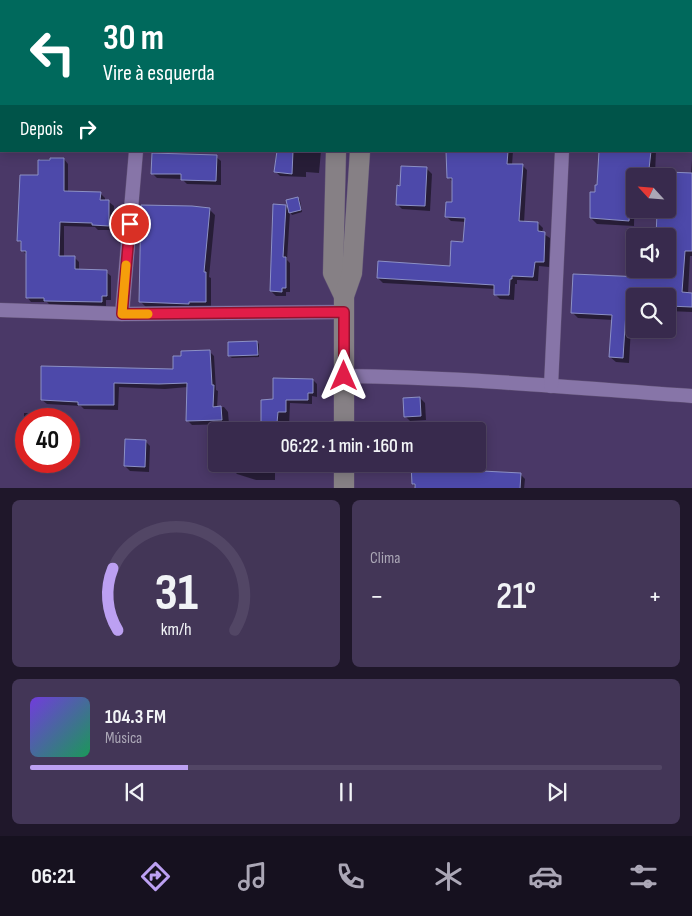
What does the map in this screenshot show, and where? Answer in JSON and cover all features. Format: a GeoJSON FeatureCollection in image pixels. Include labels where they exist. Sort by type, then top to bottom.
{"type":"FeatureCollection","features":[{"type":"Feature","properties":{"kind":"street"},"geometry":{"type":"LineString","coordinates":[[122,314],[136,152]]}},
{"type":"Feature","properties":{"kind":"street"},"geometry":{"type":"LineString","coordinates":[[336,152],[333,273],[344,304]]}},
{"type":"Feature","properties":{"kind":"street"},"geometry":{"type":"LineString","coordinates":[[344,422],[344,304],[352,273],[360,152]]}},
{"type":"Feature","properties":{"kind":"street"},"geometry":{"type":"LineString","coordinates":[[551,386],[562,152]]}},
{"type":"Feature","properties":{"kind":"street"},"geometry":{"type":"LineString","coordinates":[[0,310],[122,314],[344,304]]}},
{"type":"Feature","properties":{"kind":"street"},"geometry":{"type":"LineString","coordinates":[[344,376],[551,386],[692,396]]}},
{"type":"Feature","properties":{"kind":"street"},"geometry":{"type":"LineString","coordinates":[[344,472],[344,488]]}},
{"type":"Feature","properties":{"kind":"building"},"geometry":{"type":"Polygon","coordinates":[[[277,152],[293,152],[292,174],[274,172],[277,152]]]}},
{"type":"Feature","properties":{"kind":"building"},"geometry":{"type":"Polygon","coordinates":[[[446,152],[508,152],[507,164],[523,164],[519,221],[538,222],[538,231],[545,232],[544,262],[535,262],[533,277],[512,276],[512,279],[510,279],[509,295],[494,295],[494,285],[377,278],[378,261],[450,266],[451,241],[463,242],[465,218],[445,217],[446,202],[452,202],[452,178],[447,178],[446,152]]]}},
{"type":"Feature","properties":{"kind":"building"},"geometry":{"type":"Polygon","coordinates":[[[599,152],[651,152],[649,168],[626,168],[626,218],[629,218],[629,221],[590,218],[590,192],[595,192],[595,185],[597,185],[599,152]]]}},
{"type":"Feature","properties":{"kind":"building"},"geometry":{"type":"Polygon","coordinates":[[[152,153],[217,155],[216,181],[181,180],[181,174],[151,174],[152,153]]]}},
{"type":"Feature","properties":{"kind":"building"},"geometry":{"type":"Polygon","coordinates":[[[50,158],[64,158],[64,191],[101,192],[100,200],[109,200],[109,226],[92,225],[92,223],[60,222],[59,256],[75,256],[75,269],[107,270],[107,296],[102,296],[102,302],[44,301],[44,298],[26,298],[26,251],[21,251],[21,241],[17,241],[20,175],[38,175],[38,160],[50,160],[50,158]]]}},
{"type":"Feature","properties":{"kind":"building"},"geometry":{"type":"Polygon","coordinates":[[[401,166],[427,167],[425,206],[396,205],[397,185],[400,186],[401,166]]]}},
{"type":"Feature","properties":{"kind":"building"},"geometry":{"type":"Polygon","coordinates":[[[676,172],[692,173],[692,251],[685,251],[682,292],[692,293],[692,307],[676,306],[676,288],[626,288],[623,358],[609,357],[612,315],[571,313],[573,274],[626,276],[626,278],[676,278],[676,228],[656,228],[657,218],[676,218],[676,172]]]}},
{"type":"Feature","properties":{"kind":"building"},"geometry":{"type":"Polygon","coordinates":[[[298,197],[301,210],[289,213],[286,200],[298,197]]]}},
{"type":"Feature","properties":{"kind":"building"},"geometry":{"type":"Polygon","coordinates":[[[273,204],[286,205],[283,257],[286,257],[286,288],[282,288],[282,292],[270,291],[273,204]]]}},
{"type":"Feature","properties":{"kind":"building"},"geometry":{"type":"Polygon","coordinates":[[[141,205],[210,208],[204,272],[206,272],[206,302],[189,302],[189,304],[139,302],[141,205]]]}},
{"type":"Feature","properties":{"kind":"building"},"geometry":{"type":"Polygon","coordinates":[[[257,341],[258,355],[228,356],[228,342],[257,341]]]}},
{"type":"Feature","properties":{"kind":"building"},"geometry":{"type":"Polygon","coordinates":[[[210,350],[212,385],[214,385],[213,407],[221,406],[222,420],[186,421],[187,383],[114,383],[114,405],[78,405],[78,402],[41,400],[41,366],[173,369],[173,356],[181,356],[181,351],[210,350]]]}},
{"type":"Feature","properties":{"kind":"building"},"geometry":{"type":"Polygon","coordinates":[[[273,378],[313,379],[313,393],[308,393],[308,400],[286,400],[286,412],[278,412],[277,422],[261,422],[261,400],[273,399],[273,378]]]}},
{"type":"Feature","properties":{"kind":"building"},"geometry":{"type":"Polygon","coordinates":[[[420,397],[421,416],[404,417],[403,398],[420,397]]]}},
{"type":"Feature","properties":{"kind":"building"},"geometry":{"type":"Polygon","coordinates":[[[125,439],[146,440],[145,467],[124,466],[125,439]]]}},
{"type":"Feature","properties":{"kind":"building"},"geometry":{"type":"Polygon","coordinates":[[[411,472],[521,473],[520,488],[415,488],[415,484],[412,484],[411,472]]]}},
{"type":"Feature","properties":{"kind":"slow traffic"},"geometry":{"type":"LineString","coordinates":[[126,265],[122,314],[148,314]]}},
{"type":"Feature","properties":{"kind":"route"},"geometry":{"type":"LineString","coordinates":[[130,224],[122,314],[344,312],[344,376]]}}]}
